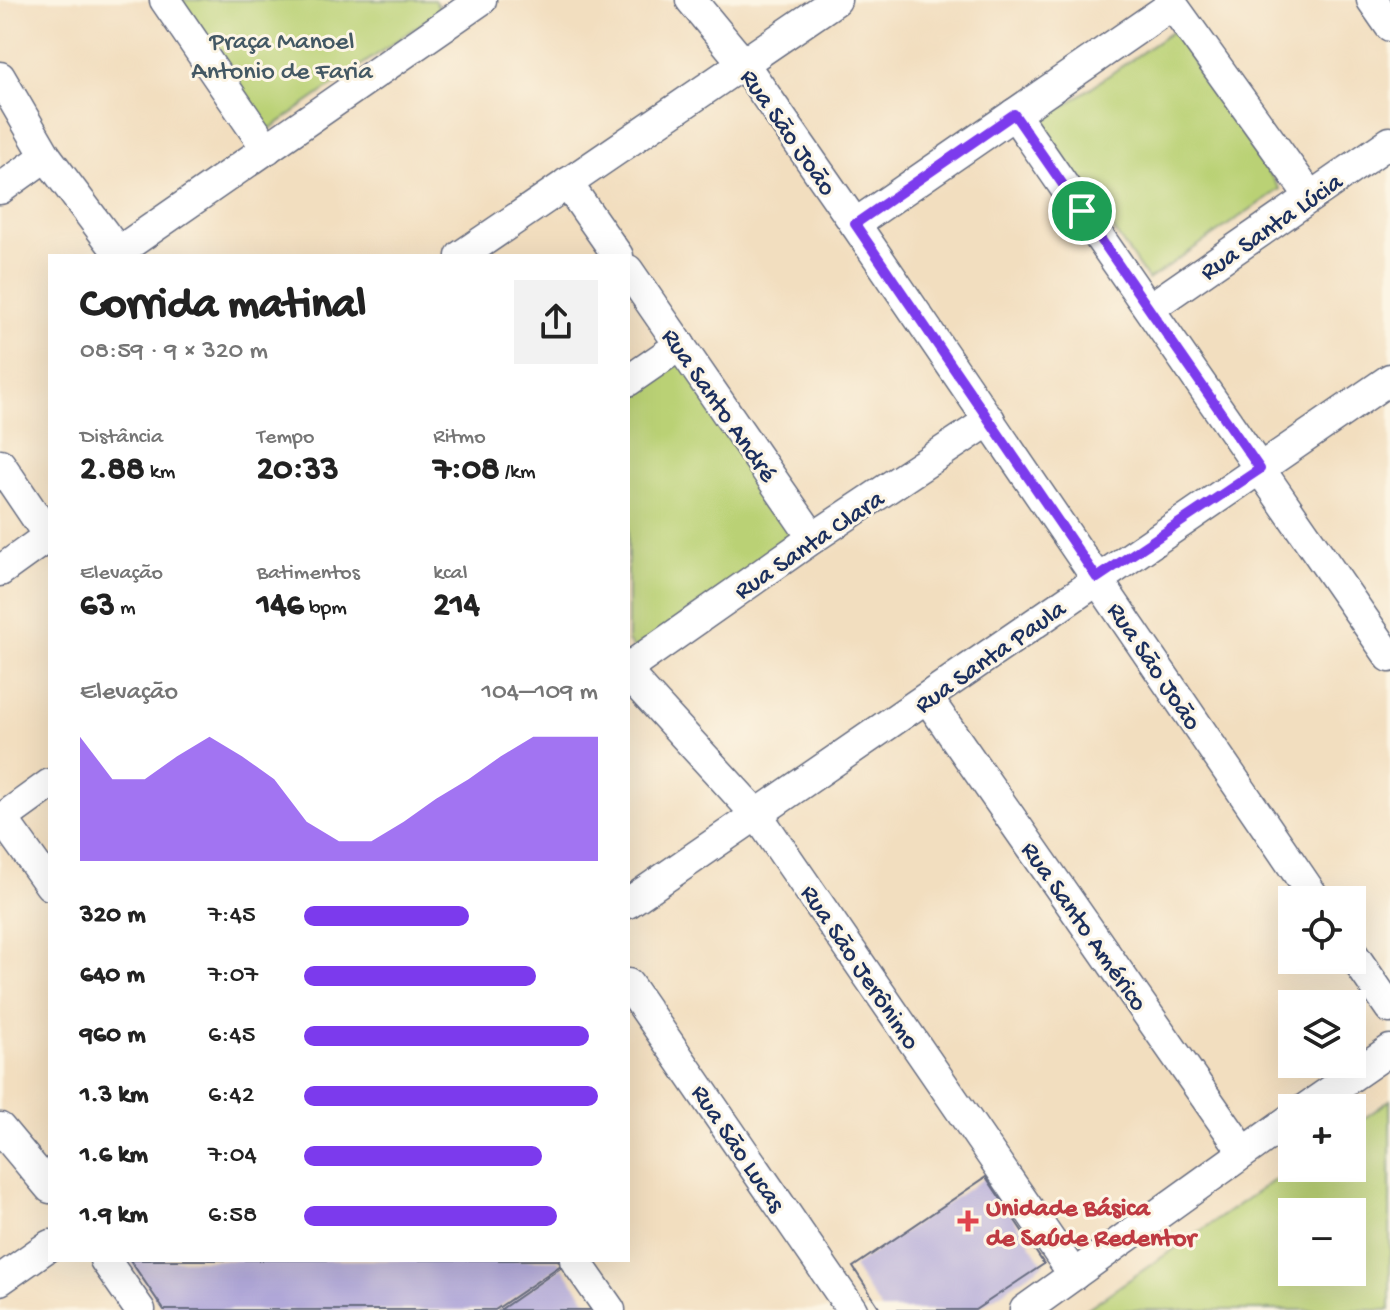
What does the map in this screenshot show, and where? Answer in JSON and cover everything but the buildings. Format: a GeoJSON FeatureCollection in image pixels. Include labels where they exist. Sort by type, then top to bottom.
{"type":"FeatureCollection","features":[{"type":"Feature","properties":{"kind":"street"},"geometry":{"type":"LineString","coordinates":[[165,0],[267,149]]}},
{"type":"Feature","properties":{"kind":"street","name":"Rua São João"},"geometry":{"type":"LineString","coordinates":[[691,0],[743,63],[855,224],[1306,886]]}},
{"type":"Feature","properties":{"kind":"street"},"geometry":{"type":"LineString","coordinates":[[464,254],[836,0]]}},
{"type":"Feature","properties":{"kind":"street"},"geometry":{"type":"LineString","coordinates":[[1372,0],[1390,26]]}},
{"type":"Feature","properties":{"kind":"street"},"geometry":{"type":"LineString","coordinates":[[855,224],[1170,3],[1310,196]]}},
{"type":"Feature","properties":{"kind":"street"},"geometry":{"type":"LineString","coordinates":[[0,77],[46,156],[120,254],[464,5]]}},
{"type":"Feature","properties":{"kind":"street"},"geometry":{"type":"LineString","coordinates":[[1014,114],[1260,469],[1386,642]]}},
{"type":"Feature","properties":{"kind":"street","name":"Rua Santa Lúcia"},"geometry":{"type":"LineString","coordinates":[[1150,308],[1390,142]]}},
{"type":"Feature","properties":{"kind":"street"},"geometry":{"type":"LineString","coordinates":[[0,189],[46,156]]}},
{"type":"Feature","properties":{"kind":"street"},"geometry":{"type":"LineString","coordinates":[[567,183],[617,254]]}},
{"type":"Feature","properties":{"kind":"street","name":"Rua Santo André"},"geometry":{"type":"LineString","coordinates":[[630,273],[813,538]]}},
{"type":"Feature","properties":{"kind":"street"},"geometry":{"type":"LineString","coordinates":[[630,380],[680,345]]}},
{"type":"Feature","properties":{"kind":"street","name":"Rua Santa Paula"},"geometry":{"type":"LineString","coordinates":[[630,902],[1390,379]]}},
{"type":"Feature","properties":{"kind":"street","name":"Rua Santa Clara"},"geometry":{"type":"LineString","coordinates":[[630,670],[813,538],[990,420]]}},
{"type":"Feature","properties":{"kind":"street"},"geometry":{"type":"LineString","coordinates":[[0,464],[48,535]]}},
{"type":"Feature","properties":{"kind":"street"},"geometry":{"type":"LineString","coordinates":[[0,571],[48,537]]}},
{"type":"Feature","properties":{"kind":"street","name":"Rua São Jerônimo"},"geometry":{"type":"LineString","coordinates":[[630,673],[758,816],[1074,1275]]}},
{"type":"Feature","properties":{"kind":"street","name":"Rua Santo Américo"},"geometry":{"type":"LineString","coordinates":[[928,699],[1243,1151]]}},
{"type":"Feature","properties":{"kind":"street"},"geometry":{"type":"LineString","coordinates":[[48,785],[1,819],[48,882]]}},
{"type":"Feature","properties":{"kind":"street"},"geometry":{"type":"LineString","coordinates":[[1366,973],[1390,1008]]}},
{"type":"Feature","properties":{"kind":"street","name":"Rua São Lucas"},"geometry":{"type":"LineString","coordinates":[[630,987],[847,1308]]}},
{"type":"Feature","properties":{"kind":"street"},"geometry":{"type":"LineString","coordinates":[[1326,1094],[1390,1050]]}},
{"type":"Feature","properties":{"kind":"street"},"geometry":{"type":"LineString","coordinates":[[1025,1310],[1278,1127]]}},
{"type":"Feature","properties":{"kind":"street"},"geometry":{"type":"LineString","coordinates":[[0,1128],[48,1186]]}},
{"type":"Feature","properties":{"kind":"street"},"geometry":{"type":"LineString","coordinates":[[0,1280],[48,1246]]}},
{"type":"Feature","properties":{"kind":"street"},"geometry":{"type":"LineString","coordinates":[[106,1262],[140,1310]]}},
{"type":"Feature","properties":{"kind":"street"},"geometry":{"type":"LineString","coordinates":[[576,1262],[610,1310]]}},
{"type":"Feature","properties":{"kind":"green space","name":"Praça Manoel Antonio de Faria"},"geometry":{"type":"Polygon","coordinates":[[[178,0],[434,0],[441,10],[268,130],[178,0]]]}},
{"type":"Feature","properties":{"kind":"green space"},"geometry":{"type":"Polygon","coordinates":[[[1173,31],[1280,189],[1148,280],[1041,122],[1173,31]]]}},
{"type":"Feature","properties":{"kind":"green space"},"geometry":{"type":"Polygon","coordinates":[[[681,358],[800,533],[635,650],[630,644],[630,395],[681,358]]]}},
{"type":"Feature","properties":{"kind":"green space"},"geometry":{"type":"Polygon","coordinates":[[[1390,1100],[1390,1310],[1085,1310],[1278,1178],[1278,1182],[1366,1182],[1366,1117],[1390,1100]]]}},
{"type":"Feature","properties":{"kind":"place","name":"Unidade Básica de Saúde Redentor"},"geometry":{"type":"Point","coordinates":[968,1221]}},
{"type":"Feature","properties":{"kind":"route"},"geometry":{"type":"LineString","coordinates":[[1014,114],[1082,211],[1260,469],[1097,578],[855,224],[1014,114]]}}]}
